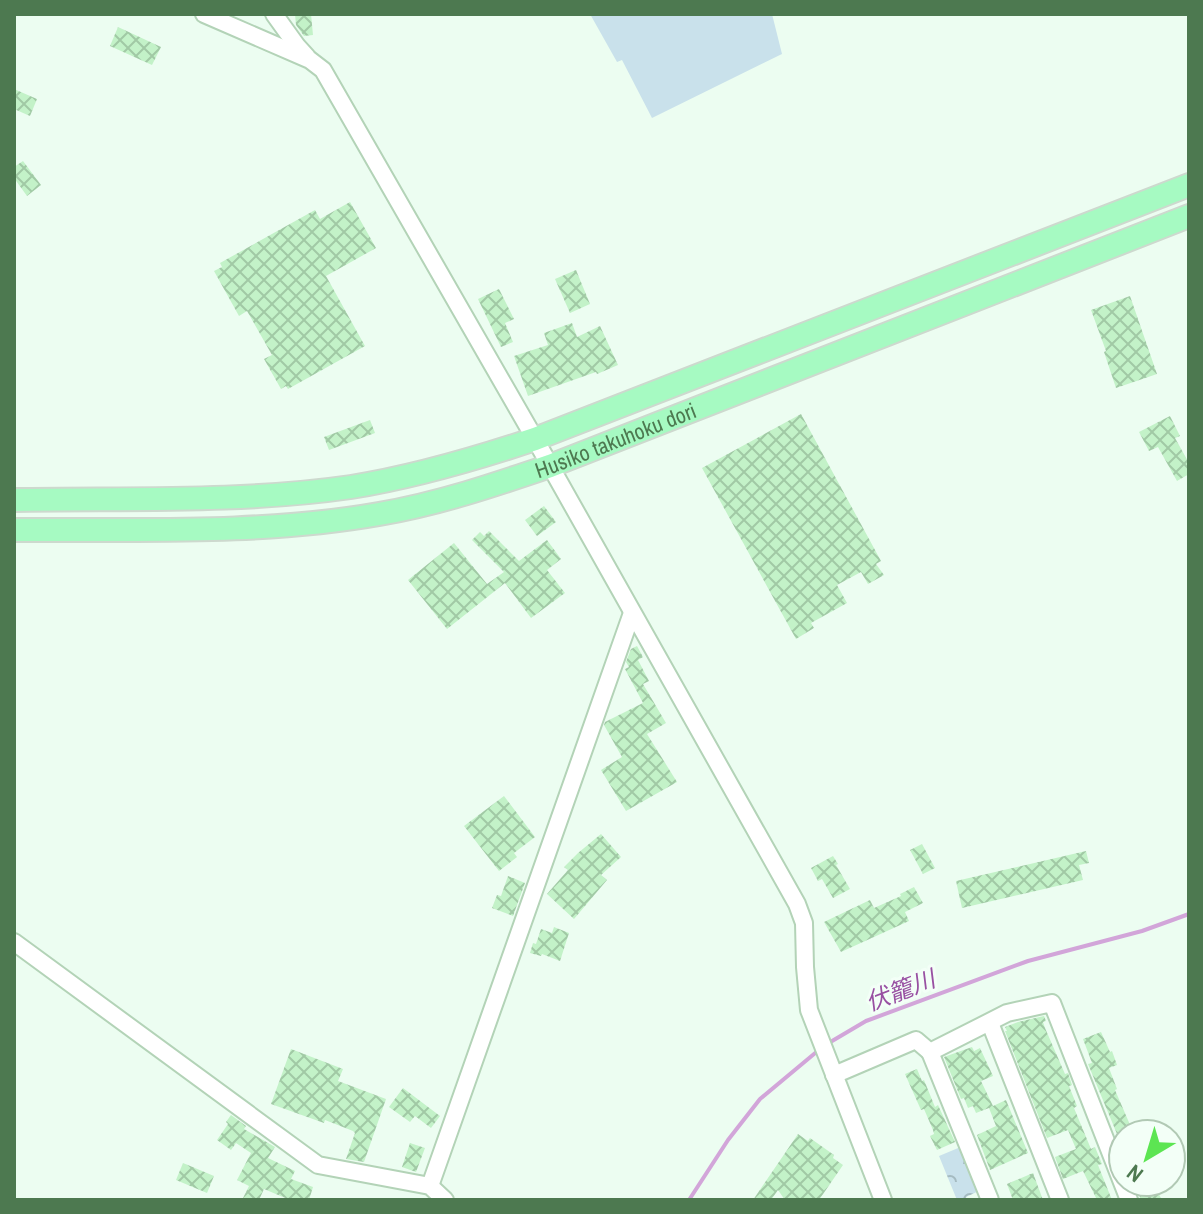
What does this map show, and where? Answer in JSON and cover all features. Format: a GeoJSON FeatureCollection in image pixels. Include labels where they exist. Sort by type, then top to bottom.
{"type":"FeatureCollection","features":[{"type":"Feature","properties":{"kind":"main road","name":"Husiko takuhoku dori"},"geometry":{"type":"LineString","coordinates":[[14,500],[297,493],[405,477],[465,462],[535,439],[1189,185]]}},
{"type":"Feature","properties":{"kind":"main road","name":"Husiko takuhoku dori"},"geometry":{"type":"LineString","coordinates":[[14,530],[261,527],[319,522],[379,514],[493,486],[1189,216]]}},
{"type":"Feature","properties":{"kind":"street"},"geometry":{"type":"LineString","coordinates":[[204,14],[310,60]]}},
{"type":"Feature","properties":{"kind":"street"},"geometry":{"type":"LineString","coordinates":[[274,14],[297,46],[323,70],[797,904],[804,923],[809,1010],[883,1200]]}},
{"type":"Feature","properties":{"kind":"street"},"geometry":{"type":"LineString","coordinates":[[430,1186],[632,613]]}},
{"type":"Feature","properties":{"kind":"street"},"geometry":{"type":"LineString","coordinates":[[14,942],[318,1165],[430,1186],[445,1200]]}},
{"type":"Feature","properties":{"kind":"street"},"geometry":{"type":"LineString","coordinates":[[930,1052],[1007,1013],[1052,1003],[1129,1200]]}},
{"type":"Feature","properties":{"kind":"street"},"geometry":{"type":"LineString","coordinates":[[990,1023],[1060,1200]]}},
{"type":"Feature","properties":{"kind":"street"},"geometry":{"type":"LineString","coordinates":[[833,1071],[916,1040],[930,1052],[990,1200]]}},
{"type":"Feature","properties":{"kind":"green space"},"geometry":{"type":"Polygon","coordinates":[[[590,14],[772,14],[782,54],[652,118],[622,60],[617,62],[590,14]]]}},
{"type":"Feature","properties":{"kind":"green space"},"geometry":{"type":"Polygon","coordinates":[[[963,1146],[981,1190],[966,1197],[967,1200],[957,1200],[939,1156],[963,1146]]]}},
{"type":"Feature","properties":{"kind":"building"},"geometry":{"type":"Polygon","coordinates":[[[295,14],[311,14],[313,35],[304,36],[296,25],[295,14]]]}},
{"type":"Feature","properties":{"kind":"building"},"geometry":{"type":"Polygon","coordinates":[[[118,27],[161,47],[152,65],[110,46],[118,27]]]}},
{"type":"Feature","properties":{"kind":"building"},"geometry":{"type":"Polygon","coordinates":[[[14,89],[37,99],[30,116],[14,109],[14,89]]]}},
{"type":"Feature","properties":{"kind":"building"},"geometry":{"type":"Polygon","coordinates":[[[23,161],[41,185],[27,196],[14,178],[14,167],[23,161]]]}},
{"type":"Feature","properties":{"kind":"building"},"geometry":{"type":"Polygon","coordinates":[[[350,202],[376,248],[326,276],[365,346],[288,389],[286,386],[281,389],[264,359],[272,355],[247,311],[239,316],[214,271],[222,267],[220,263],[315,210],[320,219],[350,202]]]}},
{"type":"Feature","properties":{"kind":"building"},"geometry":{"type":"Polygon","coordinates":[[[576,270],[590,304],[570,313],[555,279],[576,270]]]}},
{"type":"Feature","properties":{"kind":"building"},"geometry":{"type":"Polygon","coordinates":[[[499,289],[514,319],[505,323],[513,342],[501,347],[478,299],[499,289]]]}},
{"type":"Feature","properties":{"kind":"building"},"geometry":{"type":"Polygon","coordinates":[[[1130,296],[1157,374],[1116,388],[1091,310],[1130,296]]]}},
{"type":"Feature","properties":{"kind":"building"},"geometry":{"type":"Polygon","coordinates":[[[572,323],[577,337],[600,326],[618,365],[528,396],[514,356],[548,345],[544,333],[572,323]]]}},
{"type":"Feature","properties":{"kind":"building"},"geometry":{"type":"Polygon","coordinates":[[[801,414],[881,561],[876,564],[884,575],[868,584],[861,572],[837,585],[847,603],[811,623],[814,628],[796,639],[702,468],[801,414]]]}},
{"type":"Feature","properties":{"kind":"building"},"geometry":{"type":"Polygon","coordinates":[[[1170,416],[1180,436],[1175,438],[1189,463],[1189,474],[1177,481],[1158,447],[1149,451],[1139,432],[1170,416]]]}},
{"type":"Feature","properties":{"kind":"building"},"geometry":{"type":"Polygon","coordinates":[[[370,420],[375,433],[329,450],[324,437],[370,420]]]}},
{"type":"Feature","properties":{"kind":"building"},"geometry":{"type":"Polygon","coordinates":[[[544,506],[556,522],[537,536],[525,520],[544,506]]]}},
{"type":"Feature","properties":{"kind":"building"},"geometry":{"type":"Polygon","coordinates":[[[489,531],[519,561],[547,540],[561,559],[547,570],[565,593],[531,618],[505,583],[447,629],[408,580],[454,543],[487,584],[504,572],[472,540],[480,532],[484,536],[489,531]]]}},
{"type":"Feature","properties":{"kind":"building"},"geometry":{"type":"Polygon","coordinates":[[[637,646],[643,657],[638,660],[649,681],[643,684],[666,723],[647,734],[677,782],[626,811],[601,770],[622,757],[604,725],[643,703],[625,669],[629,667],[626,662],[631,649],[637,646]]]}},
{"type":"Feature","properties":{"kind":"building"},"geometry":{"type":"Polygon","coordinates":[[[504,796],[535,837],[514,853],[517,857],[499,871],[464,826],[504,796]]]}},
{"type":"Feature","properties":{"kind":"building"},"geometry":{"type":"Polygon","coordinates":[[[601,834],[621,857],[601,875],[607,880],[574,919],[547,894],[568,870],[564,867],[601,834]]]}},
{"type":"Feature","properties":{"kind":"building"},"geometry":{"type":"Polygon","coordinates":[[[922,844],[935,868],[923,874],[910,850],[922,844]]]}},
{"type":"Feature","properties":{"kind":"building"},"geometry":{"type":"Polygon","coordinates":[[[1086,851],[1089,863],[1079,865],[1083,880],[962,908],[956,881],[1086,851]]]}},
{"type":"Feature","properties":{"kind":"building"},"geometry":{"type":"Polygon","coordinates":[[[833,856],[850,889],[833,898],[811,868],[833,856]]]}},
{"type":"Feature","properties":{"kind":"building"},"geometry":{"type":"Polygon","coordinates":[[[508,876],[525,883],[513,916],[492,908],[497,895],[501,896],[508,876]]]}},
{"type":"Feature","properties":{"kind":"building"},"geometry":{"type":"Polygon","coordinates":[[[914,887],[923,903],[905,912],[909,921],[841,952],[824,922],[870,900],[874,908],[914,887]]]}},
{"type":"Feature","properties":{"kind":"building"},"geometry":{"type":"Polygon","coordinates":[[[554,927],[569,933],[560,961],[530,953],[541,929],[552,933],[554,927]]]}},
{"type":"Feature","properties":{"kind":"building"},"geometry":{"type":"Polygon","coordinates":[[[1044,1016],[1045,1028],[1072,1085],[1069,1086],[1077,1106],[1074,1108],[1091,1149],[1095,1147],[1102,1164],[1098,1165],[1107,1188],[1107,1198],[1112,1200],[1097,1200],[1083,1171],[1063,1179],[1055,1157],[1076,1149],[1068,1130],[1047,1138],[1005,1031],[1005,1027],[1044,1016]]]}},
{"type":"Feature","properties":{"kind":"building"},"geometry":{"type":"Polygon","coordinates":[[[1101,1032],[1112,1051],[1117,1065],[1109,1068],[1127,1118],[1110,1118],[1088,1064],[1092,1063],[1083,1039],[1101,1032]]]}},
{"type":"Feature","properties":{"kind":"building"},"geometry":{"type":"Polygon","coordinates":[[[972,1047],[974,1051],[980,1048],[993,1076],[981,1081],[993,1106],[1006,1100],[1028,1153],[990,1170],[977,1135],[996,1126],[989,1108],[976,1113],[973,1106],[968,1108],[964,1098],[961,1099],[944,1057],[972,1047]]]}},
{"type":"Feature","properties":{"kind":"building"},"geometry":{"type":"Polygon","coordinates":[[[291,1049],[343,1069],[338,1081],[386,1099],[364,1162],[346,1159],[355,1133],[353,1131],[271,1104],[291,1049]]]}},
{"type":"Feature","properties":{"kind":"building"},"geometry":{"type":"Polygon","coordinates":[[[917,1069],[955,1142],[937,1150],[930,1136],[934,1134],[933,1130],[905,1074],[917,1069]]]}},
{"type":"Feature","properties":{"kind":"building"},"geometry":{"type":"Polygon","coordinates":[[[403,1088],[440,1116],[431,1128],[415,1116],[410,1122],[389,1107],[403,1088]]]}},
{"type":"Feature","properties":{"kind":"building"},"geometry":{"type":"Polygon","coordinates":[[[231,1115],[246,1126],[244,1129],[275,1147],[268,1158],[295,1171],[291,1179],[313,1187],[309,1200],[290,1200],[264,1189],[259,1200],[242,1200],[249,1186],[237,1180],[251,1153],[236,1143],[231,1150],[217,1140],[231,1115]]]}},
{"type":"Feature","properties":{"kind":"building"},"geometry":{"type":"Polygon","coordinates":[[[798,1134],[808,1141],[810,1138],[843,1165],[819,1200],[785,1200],[778,1190],[771,1200],[753,1200],[798,1134]]]}},
{"type":"Feature","properties":{"kind":"building"},"geometry":{"type":"Polygon","coordinates":[[[410,1143],[425,1148],[416,1172],[402,1167],[410,1143]]]}},
{"type":"Feature","properties":{"kind":"building"},"geometry":{"type":"Polygon","coordinates":[[[183,1163],[214,1176],[207,1193],[176,1180],[183,1163]]]}},
{"type":"Feature","properties":{"kind":"building"},"geometry":{"type":"Polygon","coordinates":[[[1033,1173],[1043,1200],[1013,1200],[1007,1184],[1033,1173]]]}},
{"type":"Feature","properties":{"kind":"building"},"geometry":{"type":"Polygon","coordinates":[[[1140,1198],[1162,1200],[1141,1200],[1140,1198]]]}},
{"type":"Feature","properties":{"kind":"waterway","name":"伏籠川"},"geometry":{"type":"LineString","coordinates":[[827,1044],[866,1021],[1028,961],[1142,931],[1189,914]]}},
{"type":"Feature","properties":{"kind":"waterway","name":"伏籠川"},"geometry":{"type":"LineString","coordinates":[[689,1200],[728,1140],[760,1099],[820,1049]]}}]}
